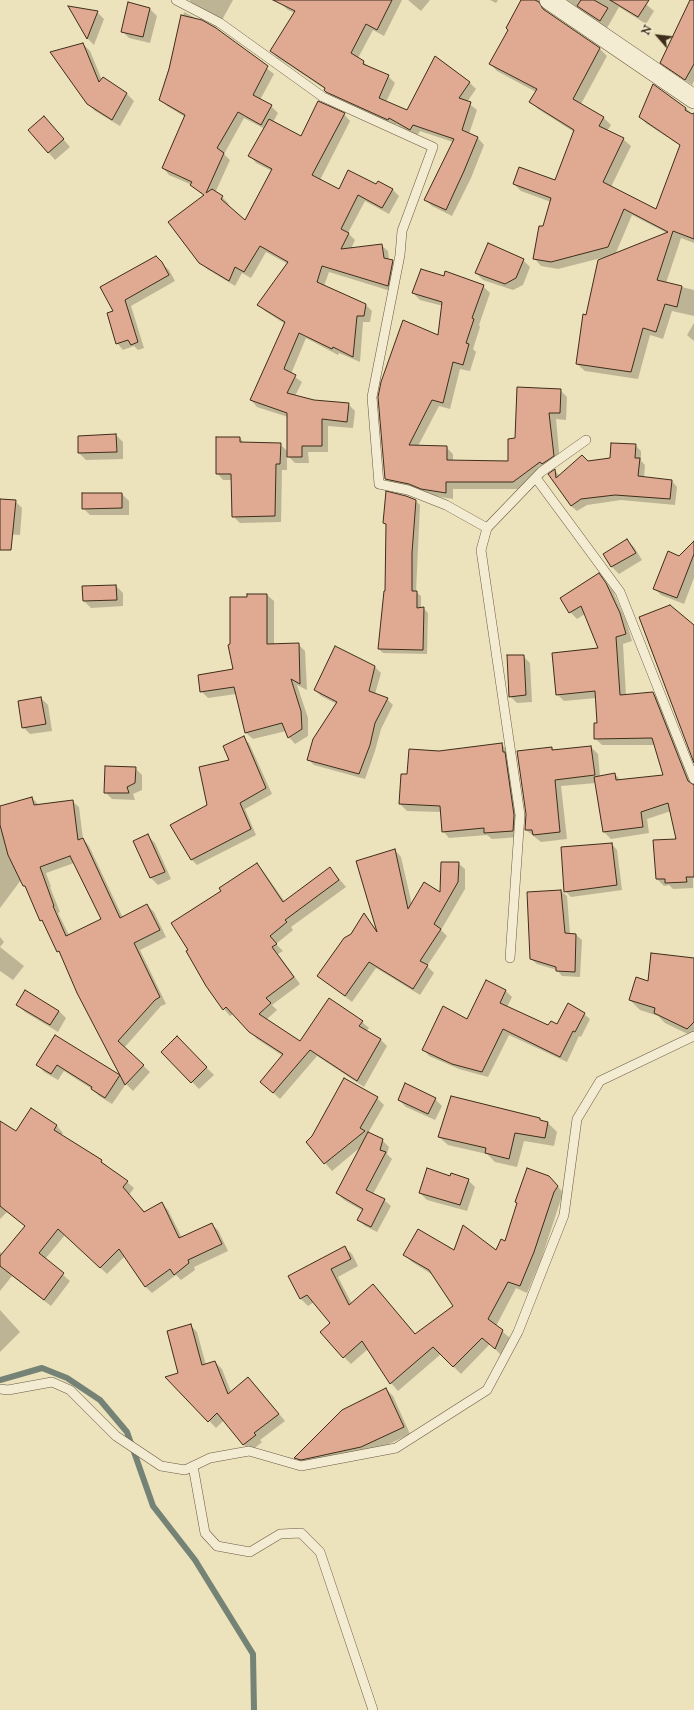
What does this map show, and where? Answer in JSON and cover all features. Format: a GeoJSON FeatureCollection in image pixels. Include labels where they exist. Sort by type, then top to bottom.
{"type":"FeatureCollection","features":[{"type":"Feature","properties":{"kind":"street"},"geometry":{"type":"LineString","coordinates":[[549,0],[694,99]]}},
{"type":"Feature","properties":{"kind":"lane"},"geometry":{"type":"LineString","coordinates":[[176,0],[220,23],[323,97],[433,147],[402,231],[400,255],[372,397],[379,484],[408,490],[446,505],[487,528]]}},
{"type":"Feature","properties":{"kind":"lane"},"geometry":{"type":"LineString","coordinates":[[510,958],[520,814],[481,550],[487,528],[541,472],[586,440]]}},
{"type":"Feature","properties":{"kind":"lane"},"geometry":{"type":"LineString","coordinates":[[536,478],[620,592],[694,779]]}},
{"type":"Feature","properties":{"kind":"lane"},"geometry":{"type":"LineString","coordinates":[[0,1389],[8,1390],[52,1382],[70,1390],[116,1436],[161,1466],[185,1470],[210,1458],[248,1451],[300,1466],[396,1448],[486,1390],[518,1332],[564,1215],[577,1119],[600,1080],[694,1036]]}},
{"type":"Feature","properties":{"kind":"lane"},"geometry":{"type":"LineString","coordinates":[[193,1466],[205,1533],[218,1546],[250,1552],[280,1534],[301,1533],[320,1552],[373,1710]]}},
{"type":"Feature","properties":{"kind":"building"},"geometry":{"type":"Polygon","coordinates":[[[273,0],[392,0],[377,30],[366,24],[351,53],[364,61],[363,64],[389,75],[379,98],[407,110],[435,56],[470,82],[459,98],[471,102],[462,130],[478,137],[446,210],[424,200],[454,139],[413,125],[410,130],[389,118],[388,120],[326,92],[324,90],[325,88],[270,51],[295,11],[273,0]]]}},
{"type":"Feature","properties":{"kind":"building"},"geometry":{"type":"Polygon","coordinates":[[[521,0],[535,0],[539,2],[543,9],[600,48],[573,99],[604,117],[599,126],[624,138],[603,182],[656,209],[680,145],[639,117],[653,84],[686,108],[685,110],[692,114],[694,113],[694,239],[673,231],[657,280],[682,286],[677,307],[665,304],[656,332],[643,328],[631,372],[576,364],[583,314],[586,315],[598,260],[668,232],[624,209],[608,247],[551,262],[533,259],[539,226],[543,226],[551,198],[513,184],[519,167],[555,180],[574,130],[529,102],[537,89],[489,64],[508,30],[506,28],[521,0]]]}},
{"type":"Feature","properties":{"kind":"building"},"geometry":{"type":"Polygon","coordinates":[[[581,0],[594,0],[608,8],[600,21],[577,6],[581,0]]]}},
{"type":"Feature","properties":{"kind":"building"},"geometry":{"type":"Polygon","coordinates":[[[610,0],[649,0],[638,17],[610,0]]]}},
{"type":"Feature","properties":{"kind":"building"},"geometry":{"type":"Polygon","coordinates":[[[690,0],[694,0],[694,64],[685,80],[660,63],[690,0]]]}},
{"type":"Feature","properties":{"kind":"building"},"geometry":{"type":"Polygon","coordinates":[[[128,2],[150,8],[143,37],[121,32],[128,2]]]}},
{"type":"Feature","properties":{"kind":"building"},"geometry":{"type":"Polygon","coordinates":[[[68,6],[98,11],[87,39],[68,6]]]}},
{"type":"Feature","properties":{"kind":"building"},"geometry":{"type":"Polygon","coordinates":[[[181,15],[202,20],[216,28],[268,66],[253,95],[272,105],[261,125],[238,112],[217,148],[224,153],[206,193],[212,189],[223,196],[221,199],[245,220],[272,169],[248,156],[269,119],[301,136],[318,101],[345,113],[312,175],[339,189],[348,170],[376,184],[378,181],[393,189],[382,208],[358,195],[341,229],[349,233],[341,249],[382,244],[384,258],[393,260],[388,286],[322,266],[317,282],[366,304],[364,316],[357,316],[353,357],[333,347],[332,349],[299,333],[285,366],[284,369],[296,375],[287,393],[314,400],[349,403],[347,422],[322,419],[322,446],[302,446],[302,457],[287,457],[287,413],[250,400],[285,322],[257,305],[288,262],[260,246],[244,272],[235,267],[229,281],[199,263],[168,222],[204,195],[190,185],[192,182],[162,168],[185,115],[159,100],[169,69],[181,15]]]}},
{"type":"Feature","properties":{"kind":"building"},"geometry":{"type":"Polygon","coordinates":[[[83,43],[99,82],[103,77],[127,93],[112,120],[87,104],[50,52],[83,43]]]}},
{"type":"Feature","properties":{"kind":"building"},"geometry":{"type":"Polygon","coordinates":[[[44,116],[64,139],[48,153],[28,130],[44,116]]]}},
{"type":"Feature","properties":{"kind":"building"},"geometry":{"type":"Polygon","coordinates":[[[488,243],[524,259],[516,278],[505,284],[475,273],[488,243]]]}},
{"type":"Feature","properties":{"kind":"building"},"geometry":{"type":"Polygon","coordinates":[[[156,256],[162,262],[169,275],[125,300],[138,342],[131,345],[128,340],[116,344],[107,313],[113,311],[100,287],[156,256]]]}},
{"type":"Feature","properties":{"kind":"building"},"geometry":{"type":"Polygon","coordinates":[[[421,269],[444,276],[445,271],[484,285],[472,318],[474,319],[466,343],[469,344],[463,365],[453,362],[443,403],[432,400],[409,445],[447,446],[447,460],[508,461],[508,439],[515,438],[517,387],[561,389],[560,413],[549,413],[554,456],[542,464],[540,462],[513,482],[446,482],[446,493],[421,489],[409,484],[385,479],[378,397],[381,382],[403,320],[438,335],[442,302],[412,293],[421,269]]]}},
{"type":"Feature","properties":{"kind":"building"},"geometry":{"type":"Polygon","coordinates":[[[116,434],[117,452],[78,453],[78,436],[116,434]]]}},
{"type":"Feature","properties":{"kind":"building"},"geometry":{"type":"Polygon","coordinates":[[[216,437],[240,437],[240,442],[281,443],[280,464],[276,464],[275,516],[232,517],[231,474],[216,474],[216,437]]]}},
{"type":"Feature","properties":{"kind":"building"},"geometry":{"type":"Polygon","coordinates":[[[611,443],[636,444],[635,458],[640,458],[638,476],[672,480],[670,499],[615,495],[581,499],[571,506],[548,474],[555,469],[556,478],[582,455],[588,461],[610,458],[611,443]]]}},
{"type":"Feature","properties":{"kind":"building"},"geometry":{"type":"Polygon","coordinates":[[[386,491],[416,500],[412,553],[412,591],[417,591],[417,608],[424,607],[423,650],[378,649],[385,591],[386,524],[383,523],[386,491]]]}},
{"type":"Feature","properties":{"kind":"building"},"geometry":{"type":"Polygon","coordinates":[[[82,493],[122,493],[122,508],[82,509],[82,493]]]}},
{"type":"Feature","properties":{"kind":"building"},"geometry":{"type":"Polygon","coordinates":[[[0,499],[16,500],[11,550],[0,550],[0,499]]]}},
{"type":"Feature","properties":{"kind":"building"},"geometry":{"type":"Polygon","coordinates":[[[627,539],[636,553],[611,567],[603,554],[627,539]]]}},
{"type":"Feature","properties":{"kind":"building"},"geometry":{"type":"Polygon","coordinates":[[[694,541],[694,554],[677,598],[653,589],[668,551],[679,556],[694,541]]]}},
{"type":"Feature","properties":{"kind":"building"},"geometry":{"type":"Polygon","coordinates":[[[599,573],[606,583],[620,613],[626,634],[616,637],[620,695],[653,692],[688,781],[694,785],[694,877],[686,877],[687,882],[665,883],[665,879],[656,879],[653,840],[676,839],[668,803],[641,812],[643,827],[603,832],[594,777],[615,773],[616,780],[663,775],[652,738],[594,739],[594,723],[597,723],[595,691],[556,695],[552,653],[598,648],[581,606],[569,613],[560,598],[599,573]]]}},
{"type":"Feature","properties":{"kind":"building"},"geometry":{"type":"Polygon","coordinates":[[[116,585],[117,600],[83,601],[82,586],[116,585]]]}},
{"type":"Feature","properties":{"kind":"building"},"geometry":{"type":"Polygon","coordinates":[[[247,594],[267,594],[267,644],[299,643],[300,684],[291,679],[301,711],[302,729],[288,738],[282,723],[245,733],[234,687],[200,692],[198,675],[233,669],[228,645],[230,644],[230,597],[247,597],[247,594]]]}},
{"type":"Feature","properties":{"kind":"building"},"geometry":{"type":"Polygon","coordinates":[[[670,605],[694,625],[694,763],[639,617],[670,605]]]}},
{"type":"Feature","properties":{"kind":"building"},"geometry":{"type":"Polygon","coordinates":[[[335,646],[375,666],[369,691],[388,698],[375,723],[370,745],[359,774],[307,760],[313,739],[337,702],[314,690],[335,646]]]}},
{"type":"Feature","properties":{"kind":"building"},"geometry":{"type":"Polygon","coordinates":[[[507,655],[524,655],[526,695],[509,697],[507,655]]]}},
{"type":"Feature","properties":{"kind":"building"},"geometry":{"type":"Polygon","coordinates":[[[41,697],[46,724],[22,728],[18,701],[41,697]]]}},
{"type":"Feature","properties":{"kind":"building"},"geometry":{"type":"Polygon","coordinates":[[[244,736],[266,788],[240,803],[251,829],[191,860],[170,825],[207,805],[199,767],[229,760],[223,746],[244,736]]]}},
{"type":"Feature","properties":{"kind":"building"},"geometry":{"type":"Polygon","coordinates":[[[502,743],[503,752],[505,752],[514,815],[513,831],[484,833],[484,828],[442,832],[440,806],[399,804],[401,774],[407,774],[409,749],[439,751],[502,743]]]}},
{"type":"Feature","properties":{"kind":"building"},"geometry":{"type":"Polygon","coordinates":[[[591,746],[595,775],[555,780],[560,832],[533,835],[532,830],[525,830],[526,814],[517,751],[552,747],[552,750],[591,746]]]}},
{"type":"Feature","properties":{"kind":"building"},"geometry":{"type":"Polygon","coordinates":[[[105,766],[136,767],[135,783],[127,787],[129,793],[104,793],[105,766]]]}},
{"type":"Feature","properties":{"kind":"building"},"geometry":{"type":"Polygon","coordinates":[[[32,797],[34,805],[73,800],[78,840],[83,838],[120,918],[147,904],[160,930],[134,943],[160,997],[155,1000],[118,1041],[144,1065],[125,1085],[77,993],[59,951],[57,952],[42,920],[40,921],[25,886],[23,886],[8,855],[0,825],[0,806],[32,797]],[[70,856],[40,867],[53,906],[66,936],[101,919],[70,856]]]}},
{"type":"Feature","properties":{"kind":"building"},"geometry":{"type":"Polygon","coordinates":[[[148,834],[165,872],[150,878],[133,841],[148,834]]]}},
{"type":"Feature","properties":{"kind":"building"},"geometry":{"type":"Polygon","coordinates":[[[612,843],[617,885],[564,892],[561,847],[612,843]]]}},
{"type":"Feature","properties":{"kind":"building"},"geometry":{"type":"Polygon","coordinates":[[[395,849],[408,909],[424,882],[440,892],[441,862],[459,862],[458,882],[434,924],[441,929],[420,961],[428,965],[413,989],[369,962],[345,996],[317,976],[344,938],[351,934],[364,913],[377,932],[356,861],[395,849]]]}},
{"type":"Feature","properties":{"kind":"building"},"geometry":{"type":"Polygon","coordinates":[[[257,863],[283,902],[330,867],[339,880],[285,920],[287,922],[270,936],[277,944],[272,947],[294,977],[266,998],[271,1003],[259,1014],[300,1041],[329,998],[363,1021],[359,1026],[381,1039],[357,1081],[310,1050],[273,1093],[260,1082],[283,1054],[249,1032],[226,1007],[223,1010],[206,986],[186,951],[188,950],[171,923],[221,891],[219,888],[257,863]]]}},
{"type":"Feature","properties":{"kind":"building"},"geometry":{"type":"Polygon","coordinates":[[[561,890],[565,933],[576,934],[575,972],[556,971],[556,967],[530,959],[527,892],[561,890]]]}},
{"type":"Feature","properties":{"kind":"building"},"geometry":{"type":"Polygon","coordinates":[[[651,953],[694,958],[694,1022],[687,1029],[654,1013],[655,1008],[629,1000],[636,977],[648,981],[651,953]]]}},
{"type":"Feature","properties":{"kind":"building"},"geometry":{"type":"Polygon","coordinates":[[[486,980],[506,990],[500,1003],[548,1025],[551,1021],[557,1024],[568,1003],[585,1013],[575,1032],[573,1031],[560,1057],[503,1029],[482,1072],[452,1064],[422,1050],[443,1006],[467,1019],[486,980]]]}},
{"type":"Feature","properties":{"kind":"building"},"geometry":{"type":"Polygon","coordinates":[[[25,990],[59,1011],[50,1025],[16,1005],[25,990]]]}},
{"type":"Feature","properties":{"kind":"building"},"geometry":{"type":"Polygon","coordinates":[[[55,1035],[120,1075],[105,1098],[91,1089],[92,1087],[57,1065],[51,1074],[36,1065],[55,1035]]]}},
{"type":"Feature","properties":{"kind":"building"},"geometry":{"type":"Polygon","coordinates":[[[177,1036],[207,1067],[191,1083],[161,1052],[177,1036]]]}},
{"type":"Feature","properties":{"kind":"building"},"geometry":{"type":"Polygon","coordinates":[[[344,1078],[378,1097],[360,1128],[365,1131],[324,1164],[306,1142],[312,1136],[344,1078]]]}},
{"type":"Feature","properties":{"kind":"building"},"geometry":{"type":"Polygon","coordinates":[[[405,1083],[436,1098],[428,1114],[398,1100],[405,1083]]]}},
{"type":"Feature","properties":{"kind":"building"},"geometry":{"type":"Polygon","coordinates":[[[451,1096],[540,1118],[540,1120],[548,1122],[545,1138],[515,1133],[509,1159],[485,1153],[486,1148],[438,1137],[451,1096]]]}},
{"type":"Feature","properties":{"kind":"building"},"geometry":{"type":"Polygon","coordinates":[[[31,1108],[57,1125],[54,1130],[102,1160],[101,1162],[128,1181],[123,1187],[144,1212],[162,1202],[179,1238],[212,1223],[222,1244],[188,1260],[189,1263],[174,1275],[170,1269],[145,1287],[119,1249],[100,1268],[58,1229],[39,1253],[64,1273],[44,1300],[0,1266],[0,1256],[25,1226],[0,1206],[0,1121],[16,1131],[31,1108]]]}},
{"type":"Feature","properties":{"kind":"building"},"geometry":{"type":"Polygon","coordinates":[[[368,1132],[383,1139],[380,1150],[386,1152],[366,1190],[385,1199],[371,1227],[357,1220],[363,1209],[336,1193],[368,1132]]]}},
{"type":"Feature","properties":{"kind":"building"},"geometry":{"type":"Polygon","coordinates":[[[427,1168],[450,1176],[451,1173],[469,1179],[460,1205],[419,1193],[427,1168]]]}},
{"type":"Feature","properties":{"kind":"building"},"geometry":{"type":"Polygon","coordinates":[[[527,1168],[549,1176],[558,1186],[554,1192],[534,1252],[520,1286],[508,1282],[488,1319],[503,1330],[495,1349],[482,1338],[453,1367],[433,1347],[390,1384],[362,1341],[343,1358],[320,1332],[330,1323],[307,1295],[300,1299],[288,1276],[345,1246],[351,1259],[331,1269],[349,1305],[373,1284],[415,1334],[453,1306],[429,1270],[403,1255],[418,1229],[454,1250],[463,1225],[496,1250],[501,1239],[505,1241],[517,1203],[515,1202],[527,1168]]]}},
{"type":"Feature","properties":{"kind":"building"},"geometry":{"type":"Polygon","coordinates":[[[191,1324],[202,1365],[215,1361],[228,1394],[248,1377],[279,1414],[254,1433],[256,1435],[243,1445],[217,1413],[208,1422],[165,1377],[178,1373],[167,1331],[191,1324]]]}},
{"type":"Feature","properties":{"kind":"building"},"geometry":{"type":"Polygon","coordinates":[[[386,1388],[404,1427],[361,1447],[301,1460],[294,1458],[342,1410],[386,1388]]]}},
{"type":"Feature","properties":{"kind":"waterway"},"geometry":{"type":"LineString","coordinates":[[0,1380],[42,1368],[67,1378],[100,1400],[127,1432],[153,1506],[195,1560],[253,1654],[254,1710]]}}]}
